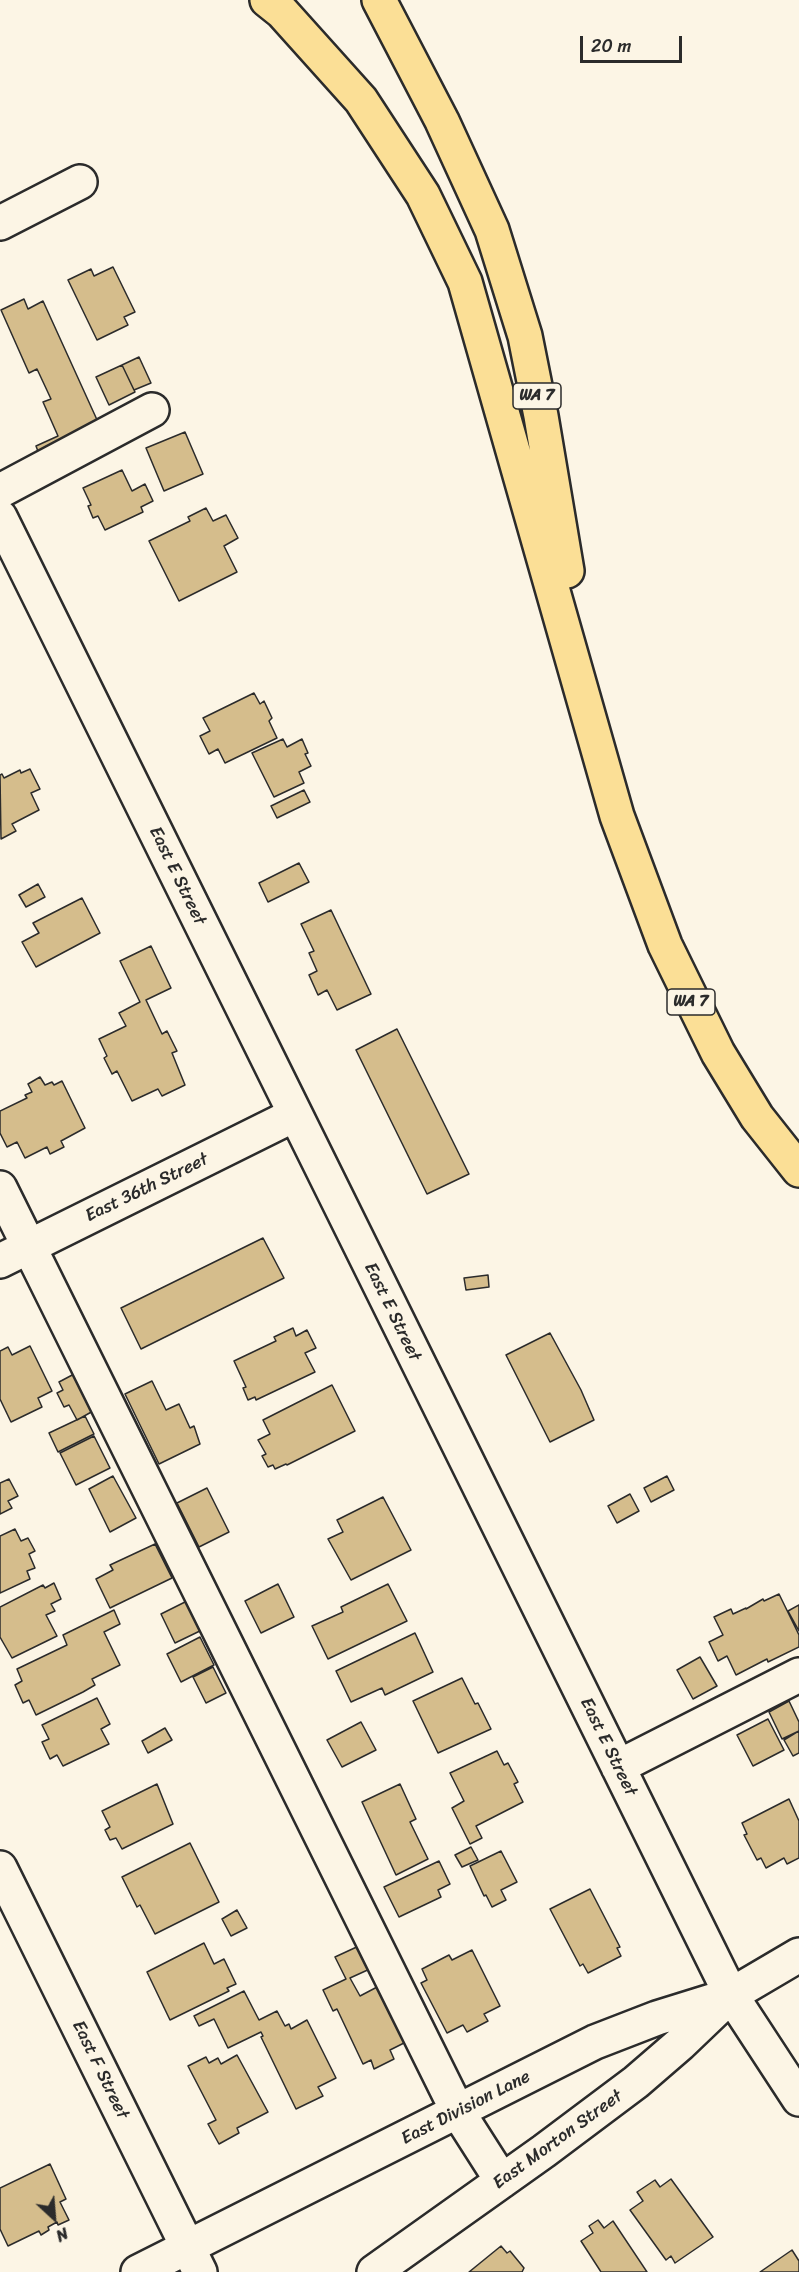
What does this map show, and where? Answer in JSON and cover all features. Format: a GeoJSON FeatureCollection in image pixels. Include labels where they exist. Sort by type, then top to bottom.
{"type":"FeatureCollection","features":[{"type":"Feature","properties":{"kind":"highway"},"geometry":{"type":"LineString","coordinates":[[267,0],[282,12],[361,100],[423,195],[465,282],[617,816]]}},
{"type":"Feature","properties":{"kind":"highway","name":"WA 7"},"geometry":{"type":"LineString","coordinates":[[379,0],[442,121],[492,230],[525,336],[571,590],[617,816],[664,945],[718,1053],[757,1117],[799,1170]]}},
{"type":"Feature","properties":{"kind":"street"},"geometry":{"type":"LineString","coordinates":[[0,223],[80,182]]}},
{"type":"Feature","properties":{"kind":"street"},"geometry":{"type":"LineString","coordinates":[[0,490],[152,410]]}},
{"type":"Feature","properties":{"kind":"street","name":"East E Street"},"geometry":{"type":"LineString","coordinates":[[0,517],[731,1995],[799,2099]]}},
{"type":"Feature","properties":{"kind":"street","name":"East 36th Street"},"geometry":{"type":"LineString","coordinates":[[0,1261],[294,1115]]}},
{"type":"Feature","properties":{"kind":"street"},"geometry":{"type":"LineString","coordinates":[[0,1188],[458,2112],[502,2181]]}},
{"type":"Feature","properties":{"kind":"street"},"geometry":{"type":"LineString","coordinates":[[618,1767],[799,1675]]}},
{"type":"Feature","properties":{"kind":"street","name":"East F Street"},"geometry":{"type":"LineString","coordinates":[[0,1868],[194,2260]]}},
{"type":"Feature","properties":{"kind":"street","name":"East Division Lane"},"geometry":{"type":"LineString","coordinates":[[138,2272],[194,2260],[458,2112],[595,2042],[657,2018],[731,1995],[799,1955]]}},
{"type":"Feature","properties":{"kind":"street","name":"East Morton Street"},"geometry":{"type":"LineString","coordinates":[[374,2272],[636,2082],[731,1995]]}},
{"type":"Feature","properties":{"kind":"building"},"geometry":{"type":"Polygon","coordinates":[[[113,267],[135,312],[124,317],[128,325],[97,340],[68,280],[91,269],[94,276],[113,267]]]}},
{"type":"Feature","properties":{"kind":"building"},"geometry":{"type":"Polygon","coordinates":[[[24,299],[28,309],[43,301],[98,422],[64,438],[66,442],[39,454],[36,446],[58,436],[43,402],[51,399],[37,369],[29,373],[1,310],[24,299]]]}},
{"type":"Feature","properties":{"kind":"building"},"geometry":{"type":"Polygon","coordinates":[[[139,357],[151,383],[134,390],[122,365],[139,357]]]}},
{"type":"Feature","properties":{"kind":"building"},"geometry":{"type":"Polygon","coordinates":[[[122,365],[135,392],[109,405],[96,377],[122,365]]]}},
{"type":"Feature","properties":{"kind":"building"},"geometry":{"type":"Polygon","coordinates":[[[185,432],[203,474],[164,491],[146,448],[185,432]]]}},
{"type":"Feature","properties":{"kind":"building"},"geometry":{"type":"Polygon","coordinates":[[[122,470],[132,491],[145,484],[153,501],[141,507],[143,512],[105,530],[98,516],[93,518],[88,506],[91,505],[83,488],[122,470]]]}},
{"type":"Feature","properties":{"kind":"building"},"geometry":{"type":"Polygon","coordinates":[[[206,508],[213,521],[226,515],[238,538],[224,546],[237,572],[179,601],[149,541],[190,521],[188,517],[206,508]]]}},
{"type":"Feature","properties":{"kind":"building"},"geometry":{"type":"Polygon","coordinates":[[[254,693],[260,704],[264,701],[272,718],[269,721],[277,738],[225,763],[218,749],[209,754],[200,736],[210,731],[203,718],[254,693]]]}},
{"type":"Feature","properties":{"kind":"building"},"geometry":{"type":"Polygon","coordinates":[[[283,739],[287,747],[302,739],[308,753],[305,754],[311,766],[299,772],[304,783],[274,797],[252,753],[283,739]]]}},
{"type":"Feature","properties":{"kind":"building"},"geometry":{"type":"Polygon","coordinates":[[[30,769],[40,789],[31,793],[39,810],[12,824],[16,831],[1,839],[0,775],[2,774],[4,778],[20,770],[21,773],[30,769]]]}},
{"type":"Feature","properties":{"kind":"building"},"geometry":{"type":"Polygon","coordinates":[[[304,790],[310,802],[277,818],[271,806],[304,790]]]}},
{"type":"Feature","properties":{"kind":"building"},"geometry":{"type":"Polygon","coordinates":[[[299,863],[309,882],[268,902],[259,883],[299,863]]]}},
{"type":"Feature","properties":{"kind":"building"},"geometry":{"type":"Polygon","coordinates":[[[38,884],[45,897],[26,907],[19,895],[38,884]]]}},
{"type":"Feature","properties":{"kind":"building"},"geometry":{"type":"Polygon","coordinates":[[[82,898],[100,933],[36,967],[22,942],[39,933],[33,923],[82,898]]]}},
{"type":"Feature","properties":{"kind":"building"},"geometry":{"type":"Polygon","coordinates":[[[331,910],[371,994],[337,1010],[327,990],[318,995],[309,975],[317,971],[309,953],[314,951],[301,924],[331,910]]]}},
{"type":"Feature","properties":{"kind":"building"},"geometry":{"type":"Polygon","coordinates":[[[151,946],[171,988],[146,1000],[162,1034],[167,1031],[177,1051],[172,1053],[185,1085],[162,1096],[158,1089],[132,1101],[117,1071],[112,1074],[104,1058],[107,1056],[99,1039],[126,1026],[119,1013],[140,1002],[120,961],[151,946]]]}},
{"type":"Feature","properties":{"kind":"building"},"geometry":{"type":"Polygon","coordinates":[[[397,1029],[469,1174],[427,1194],[356,1050],[397,1029]]]}},
{"type":"Feature","properties":{"kind":"building"},"geometry":{"type":"Polygon","coordinates":[[[40,1077],[45,1085],[52,1082],[54,1085],[62,1081],[85,1128],[61,1141],[64,1147],[50,1154],[47,1147],[25,1158],[17,1142],[7,1147],[0,1133],[0,1111],[27,1098],[25,1095],[32,1092],[28,1084],[40,1077]]]}},
{"type":"Feature","properties":{"kind":"building"},"geometry":{"type":"Polygon","coordinates":[[[263,1238],[284,1278],[141,1349],[121,1308],[263,1238]]]}},
{"type":"Feature","properties":{"kind":"building"},"geometry":{"type":"Polygon","coordinates":[[[488,1275],[489,1287],[466,1290],[464,1278],[488,1275]]]}},
{"type":"Feature","properties":{"kind":"building"},"geometry":{"type":"Polygon","coordinates":[[[293,1328],[296,1336],[307,1330],[316,1348],[305,1353],[315,1372],[256,1400],[255,1397],[248,1400],[243,1388],[246,1387],[234,1361],[276,1341],[274,1337],[293,1328]]]}},
{"type":"Feature","properties":{"kind":"building"},"geometry":{"type":"Polygon","coordinates":[[[550,1333],[581,1390],[594,1420],[550,1442],[506,1355],[550,1333]]]}},
{"type":"Feature","properties":{"kind":"building"},"geometry":{"type":"Polygon","coordinates":[[[30,1346],[52,1391],[38,1398],[42,1407],[11,1422],[0,1399],[0,1351],[8,1347],[12,1355],[30,1346]]]}},
{"type":"Feature","properties":{"kind":"building"},"geometry":{"type":"Polygon","coordinates":[[[76,1373],[95,1410],[77,1420],[69,1405],[64,1407],[57,1393],[63,1390],[59,1382],[76,1373]]]}},
{"type":"Feature","properties":{"kind":"building"},"geometry":{"type":"Polygon","coordinates":[[[152,1381],[166,1410],[179,1404],[190,1428],[194,1426],[200,1444],[159,1464],[125,1394],[152,1381]]]}},
{"type":"Feature","properties":{"kind":"building"},"geometry":{"type":"Polygon","coordinates":[[[332,1385],[355,1431],[287,1465],[275,1469],[273,1465],[268,1467],[262,1456],[266,1454],[258,1440],[270,1434],[263,1420],[332,1385]]]}},
{"type":"Feature","properties":{"kind":"building"},"geometry":{"type":"Polygon","coordinates":[[[85,1416],[94,1434],[58,1452],[49,1433],[85,1416]]]}},
{"type":"Feature","properties":{"kind":"building"},"geometry":{"type":"Polygon","coordinates":[[[94,1436],[110,1468],[76,1485],[60,1453],[94,1436]]]}},
{"type":"Feature","properties":{"kind":"building"},"geometry":{"type":"Polygon","coordinates":[[[113,1476],[136,1518],[110,1532],[89,1489],[113,1476]]]}},
{"type":"Feature","properties":{"kind":"building"},"geometry":{"type":"Polygon","coordinates":[[[667,1476],[674,1490],[651,1502],[644,1488],[667,1476]]]}},
{"type":"Feature","properties":{"kind":"building"},"geometry":{"type":"Polygon","coordinates":[[[9,1479],[18,1496],[8,1501],[12,1508],[0,1514],[0,1483],[9,1479]]]}},
{"type":"Feature","properties":{"kind":"building"},"geometry":{"type":"Polygon","coordinates":[[[207,1488],[229,1532],[199,1547],[177,1503],[207,1488]]]}},
{"type":"Feature","properties":{"kind":"building"},"geometry":{"type":"Polygon","coordinates":[[[630,1494],[639,1511],[617,1523],[608,1506],[630,1494]]]}},
{"type":"Feature","properties":{"kind":"building"},"geometry":{"type":"Polygon","coordinates":[[[383,1497],[411,1550],[351,1580],[328,1539],[343,1532],[337,1520],[383,1497]]]}},
{"type":"Feature","properties":{"kind":"building"},"geometry":{"type":"Polygon","coordinates":[[[15,1529],[21,1541],[28,1538],[35,1551],[29,1554],[35,1568],[27,1571],[30,1579],[0,1593],[0,1536],[15,1529]]]}},
{"type":"Feature","properties":{"kind":"building"},"geometry":{"type":"Polygon","coordinates":[[[155,1544],[172,1578],[110,1608],[96,1579],[113,1570],[110,1565],[155,1544]]]}},
{"type":"Feature","properties":{"kind":"building"},"geometry":{"type":"Polygon","coordinates":[[[54,1583],[61,1599],[51,1604],[55,1611],[46,1615],[57,1636],[12,1658],[0,1637],[0,1607],[43,1585],[45,1588],[54,1583]]]}},
{"type":"Feature","properties":{"kind":"building"},"geometry":{"type":"Polygon","coordinates":[[[278,1584],[294,1617],[261,1633],[245,1601],[278,1584]]]}},
{"type":"Feature","properties":{"kind":"building"},"geometry":{"type":"Polygon","coordinates":[[[388,1584],[407,1621],[328,1659],[312,1626],[343,1612],[341,1607],[388,1584]]]}},
{"type":"Feature","properties":{"kind":"building"},"geometry":{"type":"Polygon","coordinates":[[[779,1594],[799,1635],[799,1647],[768,1662],[767,1659],[736,1675],[727,1656],[718,1661],[709,1642],[723,1635],[714,1617],[731,1609],[733,1614],[779,1594]]]}},
{"type":"Feature","properties":{"kind":"building"},"geometry":{"type":"Polygon","coordinates":[[[189,1600],[204,1629],[175,1643],[161,1614],[189,1600]]]}},
{"type":"Feature","properties":{"kind":"building"},"geometry":{"type":"Polygon","coordinates":[[[799,1605],[799,1631],[788,1611],[799,1605]]]}},
{"type":"Feature","properties":{"kind":"building"},"geometry":{"type":"Polygon","coordinates":[[[114,1610],[120,1624],[104,1632],[120,1665],[92,1679],[95,1685],[36,1715],[29,1700],[23,1703],[15,1685],[22,1681],[17,1669],[67,1645],[63,1635],[114,1610]]]}},
{"type":"Feature","properties":{"kind":"building"},"geometry":{"type":"Polygon","coordinates":[[[415,1633],[433,1672],[385,1695],[382,1688],[351,1702],[336,1671],[415,1633]]]}},
{"type":"Feature","properties":{"kind":"building"},"geometry":{"type":"Polygon","coordinates":[[[200,1637],[214,1665],[181,1682],[167,1654],[200,1637]]]}},
{"type":"Feature","properties":{"kind":"building"},"geometry":{"type":"Polygon","coordinates":[[[700,1657],[717,1686],[693,1699],[677,1670],[700,1657]]]}},
{"type":"Feature","properties":{"kind":"building"},"geometry":{"type":"Polygon","coordinates":[[[213,1667],[226,1693],[206,1703],[193,1677],[213,1667]]]}},
{"type":"Feature","properties":{"kind":"building"},"geometry":{"type":"Polygon","coordinates":[[[462,1678],[491,1729],[438,1753],[413,1701],[462,1678]]]}},
{"type":"Feature","properties":{"kind":"building"},"geometry":{"type":"Polygon","coordinates":[[[97,1698],[110,1724],[101,1729],[109,1744],[63,1766],[57,1755],[50,1759],[42,1742],[49,1739],[42,1725],[97,1698]]]}},
{"type":"Feature","properties":{"kind":"building"},"geometry":{"type":"Polygon","coordinates":[[[789,1701],[799,1722],[799,1731],[782,1739],[769,1712],[789,1701]]]}},
{"type":"Feature","properties":{"kind":"building"},"geometry":{"type":"Polygon","coordinates":[[[768,1719],[784,1750],[753,1766],[737,1735],[768,1719]]]}},
{"type":"Feature","properties":{"kind":"building"},"geometry":{"type":"Polygon","coordinates":[[[361,1722],[376,1750],[342,1767],[327,1740],[361,1722]]]}},
{"type":"Feature","properties":{"kind":"building"},"geometry":{"type":"Polygon","coordinates":[[[165,1728],[172,1740],[148,1753],[142,1741],[165,1728]]]}},
{"type":"Feature","properties":{"kind":"building"},"geometry":{"type":"Polygon","coordinates":[[[799,1731],[799,1753],[793,1756],[784,1740],[799,1731]]]}},
{"type":"Feature","properties":{"kind":"building"},"geometry":{"type":"Polygon","coordinates":[[[497,1751],[504,1765],[508,1763],[518,1782],[514,1784],[523,1802],[476,1826],[482,1838],[470,1844],[452,1808],[464,1801],[450,1773],[497,1751]]]}},
{"type":"Feature","properties":{"kind":"building"},"geometry":{"type":"Polygon","coordinates":[[[157,1784],[173,1824],[122,1849],[116,1838],[110,1840],[105,1830],[110,1827],[102,1811],[157,1784]]]}},
{"type":"Feature","properties":{"kind":"building"},"geometry":{"type":"Polygon","coordinates":[[[400,1784],[416,1819],[410,1822],[428,1859],[396,1875],[362,1802],[400,1784]]]}},
{"type":"Feature","properties":{"kind":"building"},"geometry":{"type":"Polygon","coordinates":[[[789,1799],[799,1821],[799,1858],[787,1864],[784,1858],[766,1868],[761,1858],[757,1860],[744,1835],[747,1834],[742,1823],[789,1799]]]}},
{"type":"Feature","properties":{"kind":"building"},"geometry":{"type":"Polygon","coordinates":[[[190,1843],[219,1902],[155,1934],[140,1905],[137,1907],[122,1877],[190,1843]]]}},
{"type":"Feature","properties":{"kind":"building"},"geometry":{"type":"Polygon","coordinates":[[[471,1847],[478,1860],[462,1867],[455,1855],[471,1847]]]}},
{"type":"Feature","properties":{"kind":"building"},"geometry":{"type":"Polygon","coordinates":[[[501,1851],[517,1882],[501,1890],[506,1900],[492,1907],[486,1895],[484,1896],[470,1866],[501,1851]]]}},
{"type":"Feature","properties":{"kind":"building"},"geometry":{"type":"Polygon","coordinates":[[[439,1861],[450,1884],[438,1890],[441,1897],[399,1917],[384,1887],[439,1861]]]}},
{"type":"Feature","properties":{"kind":"building"},"geometry":{"type":"Polygon","coordinates":[[[590,1889],[620,1947],[617,1948],[621,1956],[588,1973],[583,1964],[580,1966],[550,1909],[590,1889]]]}},
{"type":"Feature","properties":{"kind":"building"},"geometry":{"type":"Polygon","coordinates":[[[237,1910],[247,1928],[231,1936],[222,1919],[237,1910]]]}},
{"type":"Feature","properties":{"kind":"building"},"geometry":{"type":"Polygon","coordinates":[[[204,1943],[214,1964],[224,1959],[236,1984],[227,1988],[229,1991],[170,2020],[147,1972],[204,1943]]]}},
{"type":"Feature","properties":{"kind":"building"},"geometry":{"type":"Polygon","coordinates":[[[361,1945],[372,1968],[350,1978],[360,1996],[379,1986],[406,2042],[390,2050],[394,2059],[374,2069],[371,2060],[363,2064],[337,2009],[333,2011],[323,1990],[346,1979],[335,1957],[361,1945]]]}},
{"type":"Feature","properties":{"kind":"building"},"geometry":{"type":"Polygon","coordinates":[[[472,1950],[500,2006],[484,2014],[488,2021],[467,2032],[463,2025],[447,2033],[421,1983],[427,1980],[422,1969],[449,1955],[452,1960],[472,1950]]]}},
{"type":"Feature","properties":{"kind":"building"},"geometry":{"type":"Polygon","coordinates":[[[244,1991],[259,2020],[277,2011],[285,2026],[289,2024],[291,2029],[307,2020],[336,2078],[318,2087],[323,2096],[296,2109],[261,2037],[263,2036],[261,2032],[228,2048],[214,2019],[199,2026],[194,2016],[244,1991]]]}},
{"type":"Feature","properties":{"kind":"building"},"geometry":{"type":"Polygon","coordinates":[[[237,2055],[268,2112],[237,2128],[239,2133],[219,2144],[208,2124],[216,2120],[188,2066],[206,2057],[209,2063],[218,2058],[221,2064],[237,2055]]]}},
{"type":"Feature","properties":{"kind":"building"},"geometry":{"type":"Polygon","coordinates":[[[50,2164],[66,2199],[60,2202],[69,2220],[58,2225],[57,2222],[41,2235],[39,2231],[8,2246],[0,2229],[0,2188],[50,2164]]]}},
{"type":"Feature","properties":{"kind":"building"},"geometry":{"type":"Polygon","coordinates":[[[671,2179],[713,2237],[675,2263],[671,2256],[666,2260],[630,2210],[643,2201],[637,2192],[655,2180],[660,2187],[671,2179]]]}},
{"type":"Feature","properties":{"kind":"building"},"geometry":{"type":"Polygon","coordinates":[[[598,2220],[604,2228],[613,2221],[647,2272],[601,2272],[581,2241],[593,2233],[589,2226],[598,2220]]]}},
{"type":"Feature","properties":{"kind":"building"},"geometry":{"type":"Polygon","coordinates":[[[501,2246],[507,2253],[510,2251],[524,2268],[522,2272],[469,2272],[501,2246]]]}},
{"type":"Feature","properties":{"kind":"building"},"geometry":{"type":"Polygon","coordinates":[[[792,2250],[799,2261],[799,2272],[760,2272],[792,2250]]]}}]}
